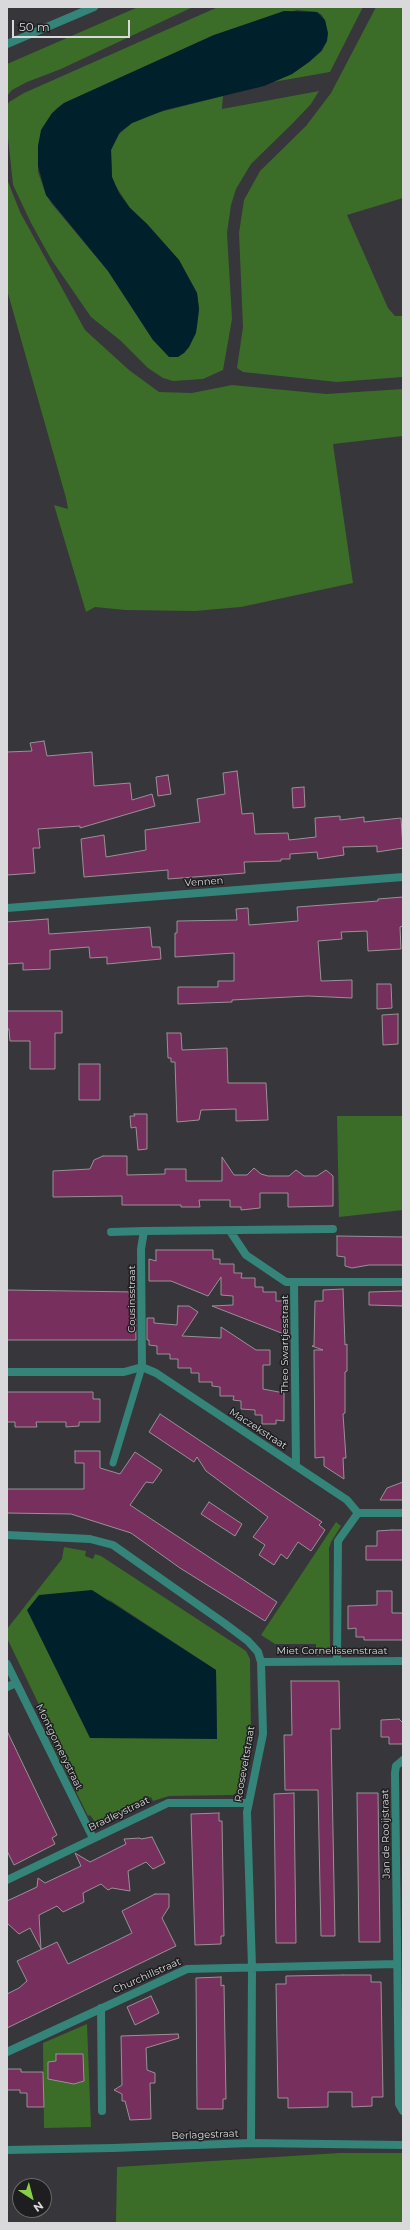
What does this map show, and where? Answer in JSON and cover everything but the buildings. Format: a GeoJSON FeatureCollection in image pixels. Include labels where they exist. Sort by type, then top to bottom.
{"type":"FeatureCollection","features":[{"type":"Feature","properties":{"kind":"street"},"geometry":{"type":"LineString","coordinates":[[7,44],[94,7]]}},
{"type":"Feature","properties":{"kind":"street","name":"Vennen"},"geometry":{"type":"LineString","coordinates":[[7,908],[403,877]]}},
{"type":"Feature","properties":{"kind":"street"},"geometry":{"type":"LineString","coordinates":[[111,1232],[333,1229]]}},
{"type":"Feature","properties":{"kind":"street"},"geometry":{"type":"LineString","coordinates":[[230,1230],[246,1255],[286,1282],[294,1282]]}},
{"type":"Feature","properties":{"kind":"street","name":"Cousinsstraat"},"geometry":{"type":"LineString","coordinates":[[142,1367],[142,1249],[144,1231]]}},
{"type":"Feature","properties":{"kind":"street","name":"Theo Swartjesstraat"},"geometry":{"type":"LineString","coordinates":[[296,1466],[294,1282],[403,1282]]}},
{"type":"Feature","properties":{"kind":"street"},"geometry":{"type":"LineString","coordinates":[[7,1372],[124,1372],[142,1367]]}},
{"type":"Feature","properties":{"kind":"street","name":"Maczekstraat"},"geometry":{"type":"LineString","coordinates":[[142,1367],[156,1373],[348,1500],[358,1513]]}},
{"type":"Feature","properties":{"kind":"street"},"geometry":{"type":"LineString","coordinates":[[337,1661],[336,1552],[338,1541],[358,1513],[403,1513]]}},
{"type":"Feature","properties":{"kind":"street","name":"Rooseveltstraat"},"geometry":{"type":"LineString","coordinates":[[7,1535],[90,1539],[113,1545],[248,1641],[258,1652],[261,1662],[263,1734],[248,1803],[252,1967],[251,2143]]}},
{"type":"Feature","properties":{"kind":"street","name":"Miet Cornelissenstraat"},"geometry":{"type":"LineString","coordinates":[[261,1662],[403,1661]]}},
{"type":"Feature","properties":{"kind":"street","name":"Montgomerystraat"},"geometry":{"type":"LineString","coordinates":[[7,1664],[93,1838]]}},
{"type":"Feature","properties":{"kind":"street"},"geometry":{"type":"LineString","coordinates":[[7,1687],[16,1683]]}},
{"type":"Feature","properties":{"kind":"street","name":"Jan de Rooijstraat"},"geometry":{"type":"LineString","coordinates":[[403,1760],[396,1766],[395,1774],[400,1911],[398,1964],[400,1977],[399,2104],[403,2111]]}},
{"type":"Feature","properties":{"kind":"street","name":"Bradleystraat"},"geometry":{"type":"LineString","coordinates":[[7,1880],[168,1803],[248,1803]]}},
{"type":"Feature","properties":{"kind":"street"},"geometry":{"type":"LineString","coordinates":[[252,1967],[398,1964]]}},
{"type":"Feature","properties":{"kind":"street","name":"Churchillstraat"},"geometry":{"type":"LineString","coordinates":[[7,2052],[187,1968],[252,1967]]}},
{"type":"Feature","properties":{"kind":"street"},"geometry":{"type":"LineString","coordinates":[[101,2008],[102,2111]]}},
{"type":"Feature","properties":{"kind":"street","name":"Berlagestraat"},"geometry":{"type":"LineString","coordinates":[[7,2150],[251,2143],[403,2145]]}},
{"type":"Feature","properties":{"kind":"lane"},"geometry":{"type":"LineString","coordinates":[[113,1463],[142,1367]]}},
{"type":"Feature","properties":{"kind":"green space"},"geometry":{"type":"Polygon","coordinates":[[[138,7],[193,7],[61,69],[27,82],[12,90],[7,96],[7,64],[138,7]]]}},
{"type":"Feature","properties":{"kind":"green space"},"geometry":{"type":"Polygon","coordinates":[[[218,7],[363,7],[330,72],[273,82],[292,74],[309,62],[322,51],[327,41],[326,24],[322,15],[317,12],[297,10],[214,35],[64,103],[57,108],[45,124],[38,146],[38,172],[46,195],[52,204],[108,271],[153,340],[184,353],[189,347],[197,327],[199,309],[197,293],[179,260],[147,224],[130,208],[115,185],[112,177],[111,150],[118,135],[132,123],[156,113],[223,96],[222,109],[319,91],[311,104],[251,164],[236,189],[231,205],[227,233],[232,319],[223,370],[203,379],[173,381],[163,378],[148,368],[121,341],[91,317],[51,259],[31,223],[13,185],[7,128],[7,106],[9,102],[24,93],[218,7]]]}},
{"type":"Feature","properties":{"kind":"green space"},"geometry":{"type":"Polygon","coordinates":[[[376,7],[403,7],[403,198],[347,215],[388,308],[395,316],[403,316],[403,377],[337,382],[243,372],[237,368],[243,327],[239,233],[244,200],[260,171],[306,126],[331,93],[376,7]]]}},
{"type":"Feature","properties":{"kind":"green space"},"geometry":{"type":"Polygon","coordinates":[[[7,179],[20,212],[85,330],[129,370],[159,392],[192,393],[232,385],[326,394],[403,389],[403,436],[333,444],[353,583],[241,607],[195,611],[125,610],[95,607],[86,612],[54,505],[68,509],[66,498],[7,290],[7,179]]]}},
{"type":"Feature","properties":{"kind":"green space"},"geometry":{"type":"Polygon","coordinates":[[[337,1116],[403,1116],[403,1210],[339,1217],[337,1116]]]}},
{"type":"Feature","properties":{"kind":"green space"},"geometry":{"type":"Polygon","coordinates":[[[336,1522],[341,1526],[329,1548],[330,1649],[325,1655],[316,1656],[316,1644],[275,1644],[261,1635],[336,1522]]]}},
{"type":"Feature","properties":{"kind":"green space"},"geometry":{"type":"Polygon","coordinates":[[[64,1547],[86,1551],[85,1556],[93,1559],[95,1554],[101,1556],[246,1651],[250,1659],[251,1733],[239,1791],[233,1795],[169,1796],[153,1801],[151,1797],[100,1823],[95,1822],[90,1815],[88,1816],[49,1737],[54,1736],[7,1638],[7,1629],[62,1559],[64,1547]],[[108,1599],[217,1739],[216,1670],[108,1599]]]}},
{"type":"Feature","properties":{"kind":"green space"},"geometry":{"type":"Polygon","coordinates":[[[87,2024],[91,2127],[44,2128],[43,2043],[87,2024]]]}},
{"type":"Feature","properties":{"kind":"green space"},"geometry":{"type":"Polygon","coordinates":[[[340,2153],[403,2153],[403,2223],[116,2223],[117,2167],[340,2153]]]}},
{"type":"Feature","properties":{"kind":"water"},"geometry":{"type":"Polygon","coordinates":[[[284,11],[317,12],[325,20],[328,33],[327,41],[321,51],[309,62],[292,74],[264,86],[165,110],[132,123],[120,132],[111,150],[112,177],[119,193],[130,208],[147,224],[179,260],[197,293],[199,309],[196,333],[189,347],[184,353],[178,357],[169,357],[153,340],[108,271],[46,195],[38,166],[38,146],[41,130],[52,113],[64,103],[214,35],[284,11]]]}},
{"type":"Feature","properties":{"kind":"water"},"geometry":{"type":"Polygon","coordinates":[[[92,1590],[216,1670],[217,1739],[90,1738],[27,1610],[39,1595],[92,1590]]]}}]}
